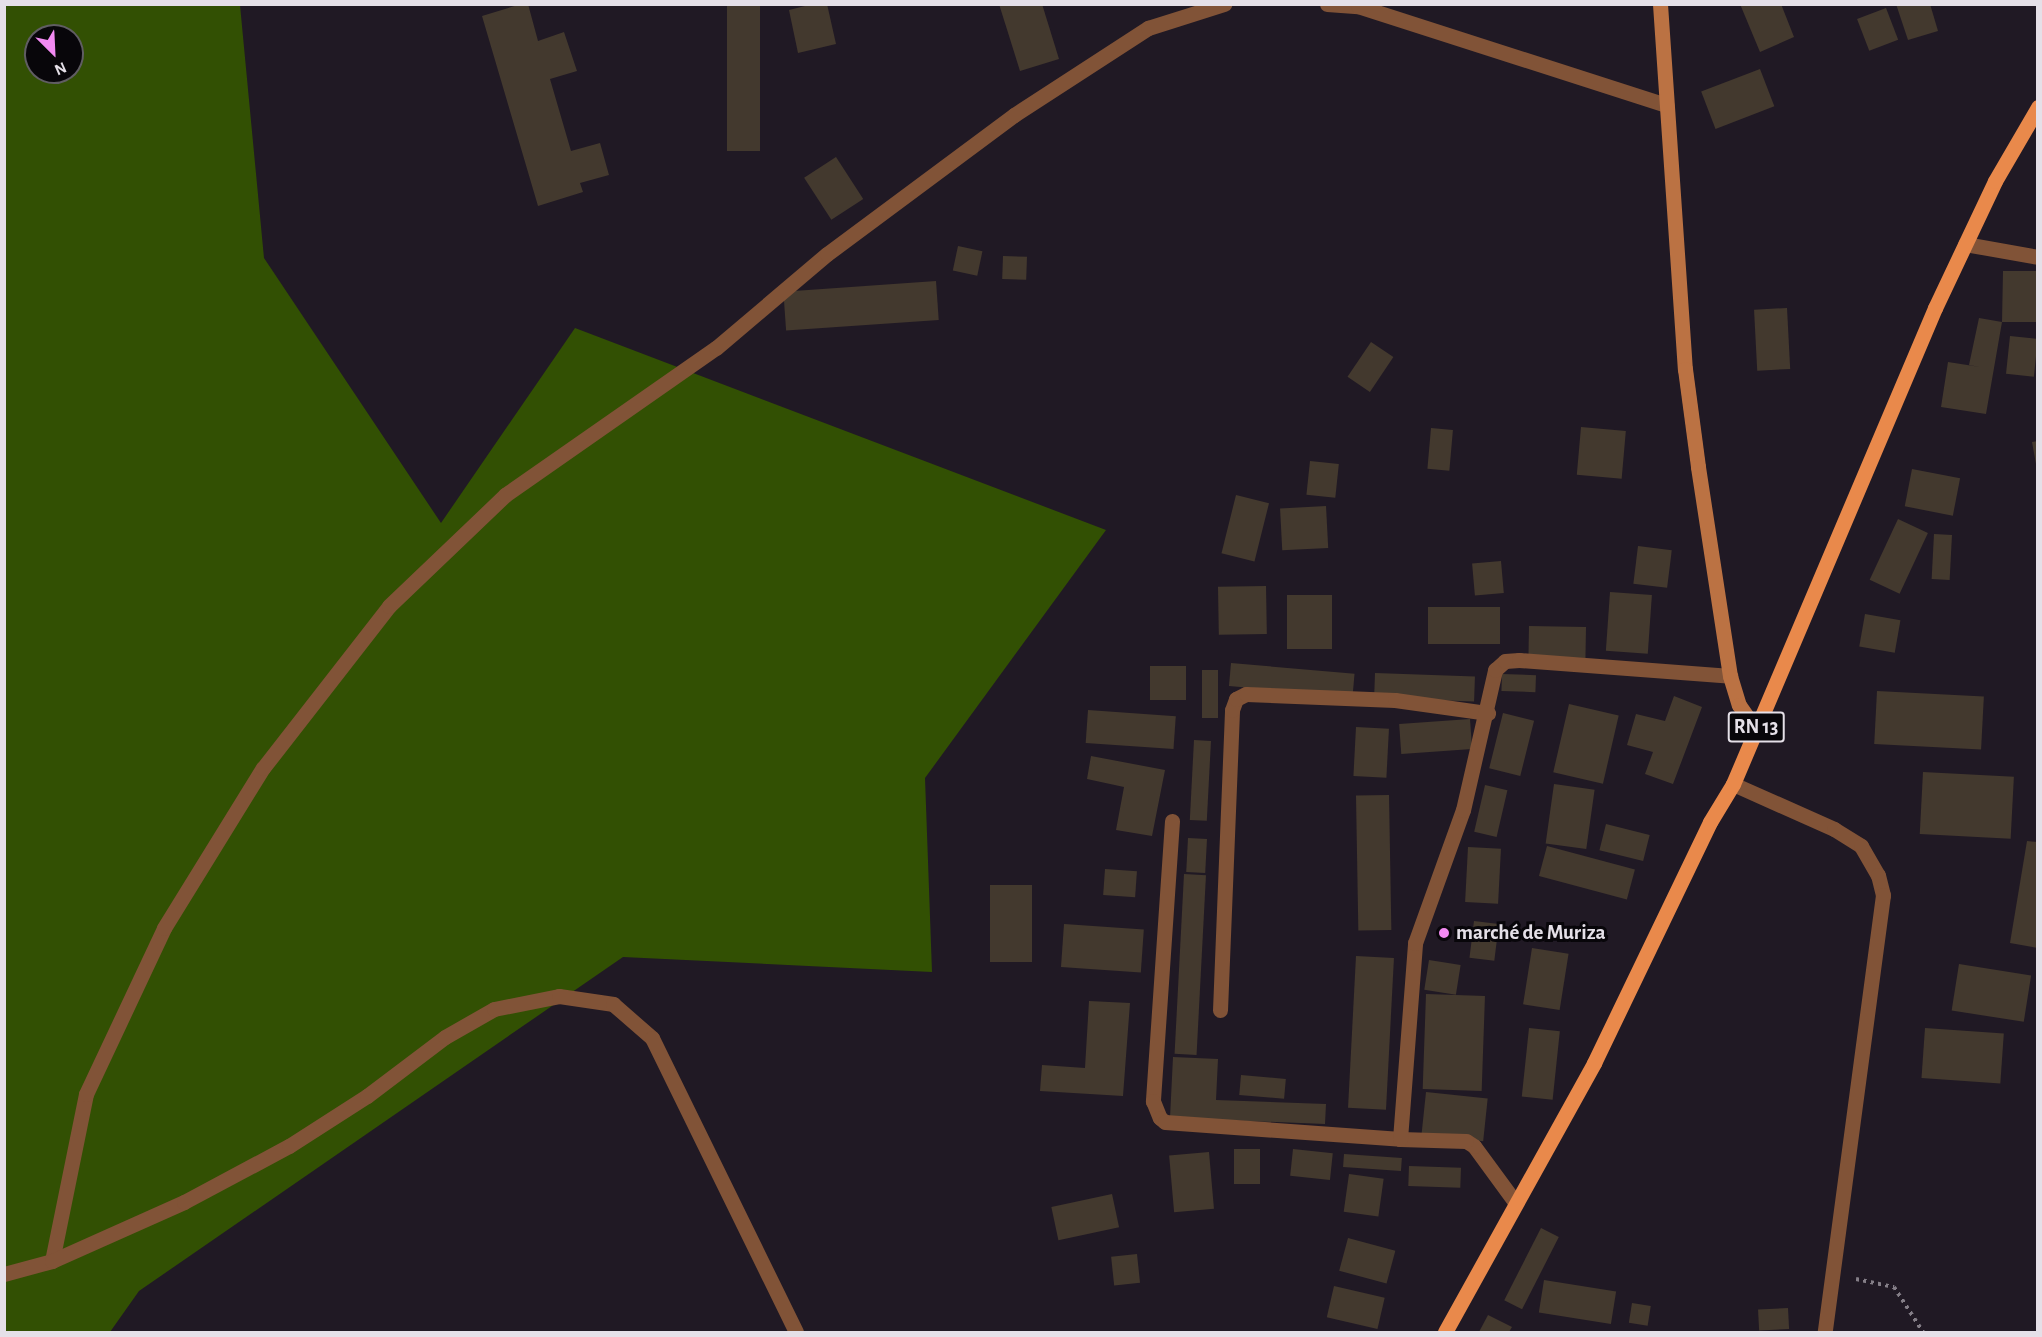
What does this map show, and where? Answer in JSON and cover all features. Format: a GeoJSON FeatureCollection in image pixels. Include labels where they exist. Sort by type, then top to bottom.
{"type":"FeatureCollection","features":[{"type":"Feature","properties":{"kind":"main road"},"geometry":{"type":"LineString","coordinates":[[1660,4],[1685,369],[1730,676],[1739,705],[1756,729]]}},
{"type":"Feature","properties":{"kind":"main road","name":"RN 13"},"geometry":{"type":"LineString","coordinates":[[1445,1332],[1594,1063],[1710,822],[1733,784],[1965,244],[2037,107]]}},
{"type":"Feature","properties":{"kind":"street"},"geometry":{"type":"LineString","coordinates":[[52,1261],[86,1094],[164,928],[263,768],[389,606],[505,495],[716,348],[827,254],[1014,115],[1148,28],[1224,4]]}},
{"type":"Feature","properties":{"kind":"street"},"geometry":{"type":"LineString","coordinates":[[1327,4],[1358,6],[1666,105]]}},
{"type":"Feature","properties":{"kind":"street"},"geometry":{"type":"LineString","coordinates":[[1965,244],[2037,257]]}},
{"type":"Feature","properties":{"kind":"street"},"geometry":{"type":"LineString","coordinates":[[1400,1139],[1415,944],[1463,810],[1488,713],[1495,670],[1505,660],[1730,676]]}},
{"type":"Feature","properties":{"kind":"street"},"geometry":{"type":"LineString","coordinates":[[1220,1010],[1232,710],[1236,699],[1246,694],[1395,700],[1488,713]]}},
{"type":"Feature","properties":{"kind":"street"},"geometry":{"type":"LineString","coordinates":[[1733,784],[1834,829],[1861,846],[1878,875],[1883,895],[1825,1332]]}},
{"type":"Feature","properties":{"kind":"street"},"geometry":{"type":"LineString","coordinates":[[1172,821],[1153,1101],[1160,1118],[1165,1122],[1400,1139],[1466,1141],[1474,1146],[1515,1202]]}},
{"type":"Feature","properties":{"kind":"street"},"geometry":{"type":"LineString","coordinates":[[4,1274],[52,1261],[184,1202],[289,1146],[368,1096],[445,1037],[494,1009],[526,999],[579,997],[613,1004],[652,1038],[796,1332]]}},
{"type":"Feature","properties":{"kind":"path"},"geometry":{"type":"LineString","coordinates":[[1833,1275],[1894,1287],[1923,1332]]}},
{"type":"Feature","properties":{"kind":"green space"},"geometry":{"type":"Polygon","coordinates":[[[5,5],[240,5],[264,258],[441,523],[575,328],[1106,530],[925,778],[932,972],[623,957],[139,1291],[110,1332],[5,1332],[5,5]]]}},
{"type":"Feature","properties":{"kind":"building"},"geometry":{"type":"Polygon","coordinates":[[[528,4],[538,41],[564,32],[577,71],[550,79],[571,151],[600,143],[609,175],[580,183],[583,192],[538,206],[482,16],[528,4]]]}},
{"type":"Feature","properties":{"kind":"building"},"geometry":{"type":"Polygon","coordinates":[[[727,4],[760,4],[760,151],[727,151],[727,4]]]}},
{"type":"Feature","properties":{"kind":"building"},"geometry":{"type":"Polygon","coordinates":[[[813,4],[827,4],[836,44],[798,53],[789,10],[813,4]]]}},
{"type":"Feature","properties":{"kind":"building"},"geometry":{"type":"Polygon","coordinates":[[[999,4],[1042,4],[1059,59],[1020,71],[999,4]]]}},
{"type":"Feature","properties":{"kind":"building"},"geometry":{"type":"Polygon","coordinates":[[[1740,4],[1781,4],[1794,37],[1760,52],[1740,4]]]}},
{"type":"Feature","properties":{"kind":"building"},"geometry":{"type":"Polygon","coordinates":[[[1896,4],[1930,4],[1938,31],[1908,40],[1896,4]]]}},
{"type":"Feature","properties":{"kind":"building"},"geometry":{"type":"Polygon","coordinates":[[[1886,8],[1898,40],[1869,51],[1857,19],[1886,8]]]}},
{"type":"Feature","properties":{"kind":"building"},"geometry":{"type":"Polygon","coordinates":[[[1760,69],[1774,106],[1716,129],[1701,92],[1760,69]]]}},
{"type":"Feature","properties":{"kind":"building"},"geometry":{"type":"Polygon","coordinates":[[[836,157],[863,199],[831,220],[804,178],[836,157]]]}},
{"type":"Feature","properties":{"kind":"building"},"geometry":{"type":"Polygon","coordinates":[[[958,246],[982,251],[977,276],[953,270],[958,246]]]}},
{"type":"Feature","properties":{"kind":"building"},"geometry":{"type":"Polygon","coordinates":[[[1003,256],[1027,257],[1026,280],[1002,279],[1003,256]]]}},
{"type":"Feature","properties":{"kind":"building"},"geometry":{"type":"Polygon","coordinates":[[[2003,271],[2038,271],[2038,322],[2002,322],[2003,271]]]}},
{"type":"Feature","properties":{"kind":"building"},"geometry":{"type":"Polygon","coordinates":[[[936,281],[939,320],[786,331],[783,292],[936,281]]]}},
{"type":"Feature","properties":{"kind":"building"},"geometry":{"type":"Polygon","coordinates":[[[1787,308],[1790,369],[1757,371],[1754,310],[1787,308]]]}},
{"type":"Feature","properties":{"kind":"building"},"geometry":{"type":"Polygon","coordinates":[[[1979,318],[2002,322],[1986,414],[1941,407],[1948,362],[1980,367],[1969,365],[1979,318]]]}},
{"type":"Feature","properties":{"kind":"building"},"geometry":{"type":"Polygon","coordinates":[[[2010,336],[2038,339],[2034,377],[2006,374],[2010,336]]]}},
{"type":"Feature","properties":{"kind":"building"},"geometry":{"type":"Polygon","coordinates":[[[1371,342],[1393,357],[1370,392],[1348,377],[1371,342]]]}},
{"type":"Feature","properties":{"kind":"building"},"geometry":{"type":"Polygon","coordinates":[[[1581,427],[1626,431],[1622,479],[1577,475],[1581,427]]]}},
{"type":"Feature","properties":{"kind":"building"},"geometry":{"type":"Polygon","coordinates":[[[1431,428],[1453,430],[1449,471],[1427,469],[1431,428]]]}},
{"type":"Feature","properties":{"kind":"building"},"geometry":{"type":"Polygon","coordinates":[[[2038,441],[2038,464],[2036,464],[2032,442],[2038,441]]]}},
{"type":"Feature","properties":{"kind":"building"},"geometry":{"type":"Polygon","coordinates":[[[1310,461],[1339,464],[1335,498],[1306,495],[1310,461]]]}},
{"type":"Feature","properties":{"kind":"building"},"geometry":{"type":"Polygon","coordinates":[[[1912,469],[1960,478],[1953,516],[1905,506],[1912,469]]]}},
{"type":"Feature","properties":{"kind":"building"},"geometry":{"type":"Polygon","coordinates":[[[1236,495],[1269,503],[1254,561],[1221,553],[1236,495]]]}},
{"type":"Feature","properties":{"kind":"building"},"geometry":{"type":"Polygon","coordinates":[[[1326,506],[1328,548],[1282,550],[1280,508],[1326,506]]]}},
{"type":"Feature","properties":{"kind":"building"},"geometry":{"type":"Polygon","coordinates":[[[1898,519],[1928,533],[1900,594],[1870,580],[1898,519]]]}},
{"type":"Feature","properties":{"kind":"building"},"geometry":{"type":"Polygon","coordinates":[[[1934,534],[1952,535],[1950,580],[1932,579],[1934,534]]]}},
{"type":"Feature","properties":{"kind":"building"},"geometry":{"type":"Polygon","coordinates":[[[1638,546],[1672,550],[1667,588],[1633,584],[1638,546]]]}},
{"type":"Feature","properties":{"kind":"building"},"geometry":{"type":"Polygon","coordinates":[[[1501,561],[1504,593],[1475,595],[1472,564],[1501,561]]]}},
{"type":"Feature","properties":{"kind":"building"},"geometry":{"type":"Polygon","coordinates":[[[1266,586],[1267,634],[1219,635],[1218,587],[1266,586]]]}},
{"type":"Feature","properties":{"kind":"building"},"geometry":{"type":"Polygon","coordinates":[[[1610,592],[1652,595],[1648,654],[1606,651],[1610,592]]]}},
{"type":"Feature","properties":{"kind":"building"},"geometry":{"type":"Polygon","coordinates":[[[1287,595],[1332,595],[1332,649],[1287,649],[1287,595]]]}},
{"type":"Feature","properties":{"kind":"building"},"geometry":{"type":"Polygon","coordinates":[[[1428,607],[1500,607],[1500,644],[1428,644],[1428,607]]]}},
{"type":"Feature","properties":{"kind":"building"},"geometry":{"type":"Polygon","coordinates":[[[1865,614],[1900,620],[1895,653],[1859,646],[1865,614]]]}},
{"type":"Feature","properties":{"kind":"building"},"geometry":{"type":"Polygon","coordinates":[[[1529,626],[1586,627],[1585,658],[1528,657],[1529,626]]]}},
{"type":"Feature","properties":{"kind":"building"},"geometry":{"type":"Polygon","coordinates":[[[1231,663],[1355,674],[1353,697],[1229,686],[1231,663]]]}},
{"type":"Feature","properties":{"kind":"building"},"geometry":{"type":"Polygon","coordinates":[[[1150,666],[1186,666],[1186,700],[1150,700],[1150,666]]]}},
{"type":"Feature","properties":{"kind":"building"},"geometry":{"type":"Polygon","coordinates":[[[1202,670],[1218,670],[1218,718],[1202,718],[1202,670]]]}},
{"type":"Feature","properties":{"kind":"building"},"geometry":{"type":"Polygon","coordinates":[[[1375,673],[1475,676],[1474,701],[1374,698],[1375,673]]]}},
{"type":"Feature","properties":{"kind":"building"},"geometry":{"type":"Polygon","coordinates":[[[1502,674],[1536,675],[1535,692],[1501,691],[1502,674]]]}},
{"type":"Feature","properties":{"kind":"building"},"geometry":{"type":"Polygon","coordinates":[[[1877,691],[1984,697],[1981,750],[1874,744],[1877,691]]]}},
{"type":"Feature","properties":{"kind":"building"},"geometry":{"type":"Polygon","coordinates":[[[1674,696],[1702,707],[1673,784],[1645,774],[1653,752],[1627,745],[1636,714],[1665,721],[1674,696]]]}},
{"type":"Feature","properties":{"kind":"building"},"geometry":{"type":"Polygon","coordinates":[[[1569,704],[1619,715],[1603,784],[1553,772],[1569,704]]]}},
{"type":"Feature","properties":{"kind":"building"},"geometry":{"type":"Polygon","coordinates":[[[1088,710],[1176,716],[1173,749],[1086,743],[1088,710]]]}},
{"type":"Feature","properties":{"kind":"building"},"geometry":{"type":"Polygon","coordinates":[[[1503,713],[1534,721],[1520,776],[1489,768],[1503,713]]]}},
{"type":"Feature","properties":{"kind":"building"},"geometry":{"type":"Polygon","coordinates":[[[1470,719],[1472,749],[1401,754],[1399,724],[1470,719]]]}},
{"type":"Feature","properties":{"kind":"building"},"geometry":{"type":"Polygon","coordinates":[[[1356,727],[1389,729],[1386,778],[1353,776],[1356,727]]]}},
{"type":"Feature","properties":{"kind":"building"},"geometry":{"type":"Polygon","coordinates":[[[1194,740],[1211,741],[1207,821],[1190,820],[1194,740]]]}},
{"type":"Feature","properties":{"kind":"building"},"geometry":{"type":"Polygon","coordinates":[[[1091,756],[1165,770],[1152,836],[1116,830],[1124,787],[1087,779],[1091,756]]]}},
{"type":"Feature","properties":{"kind":"building"},"geometry":{"type":"Polygon","coordinates":[[[1923,772],[2014,777],[2011,839],[1920,834],[1923,772]]]}},
{"type":"Feature","properties":{"kind":"building"},"geometry":{"type":"Polygon","coordinates":[[[1554,784],[1595,790],[1586,849],[1546,843],[1554,784]]]}},
{"type":"Feature","properties":{"kind":"building"},"geometry":{"type":"Polygon","coordinates":[[[1485,785],[1507,790],[1497,837],[1474,832],[1485,785]]]}},
{"type":"Feature","properties":{"kind":"building"},"geometry":{"type":"Polygon","coordinates":[[[1389,795],[1391,930],[1358,931],[1356,796],[1389,795]]]}},
{"type":"Feature","properties":{"kind":"building"},"geometry":{"type":"Polygon","coordinates":[[[1606,824],[1650,835],[1643,861],[1599,850],[1606,824]]]}},
{"type":"Feature","properties":{"kind":"building"},"geometry":{"type":"Polygon","coordinates":[[[1188,838],[1207,839],[1205,873],[1186,872],[1188,838]]]}},
{"type":"Feature","properties":{"kind":"building"},"geometry":{"type":"Polygon","coordinates":[[[2027,841],[2038,842],[2038,948],[2010,943],[2027,841]]]}},
{"type":"Feature","properties":{"kind":"building"},"geometry":{"type":"Polygon","coordinates":[[[1547,846],[1635,870],[1627,899],[1539,876],[1547,846]]]}},
{"type":"Feature","properties":{"kind":"building"},"geometry":{"type":"Polygon","coordinates":[[[1468,847],[1501,849],[1498,904],[1465,902],[1468,847]]]}},
{"type":"Feature","properties":{"kind":"building"},"geometry":{"type":"Polygon","coordinates":[[[1105,869],[1137,871],[1135,897],[1103,895],[1105,869]]]}},
{"type":"Feature","properties":{"kind":"building"},"geometry":{"type":"Polygon","coordinates":[[[1184,874],[1206,875],[1197,1055],[1175,1054],[1184,874]]]}},
{"type":"Feature","properties":{"kind":"building"},"geometry":{"type":"Polygon","coordinates":[[[990,885],[1032,885],[1032,962],[990,962],[990,885]]]}},
{"type":"Feature","properties":{"kind":"building"},"geometry":{"type":"Polygon","coordinates":[[[1474,921],[1499,924],[1494,961],[1469,958],[1474,921]]]}},
{"type":"Feature","properties":{"kind":"building"},"geometry":{"type":"Polygon","coordinates":[[[1064,924],[1144,930],[1141,972],[1061,967],[1064,924]]]}},
{"type":"Feature","properties":{"kind":"building"},"geometry":{"type":"Polygon","coordinates":[[[1532,948],[1569,954],[1560,1010],[1523,1004],[1532,948]]]}},
{"type":"Feature","properties":{"kind":"building"},"geometry":{"type":"Polygon","coordinates":[[[1356,956],[1394,958],[1386,1110],[1348,1108],[1356,956]]]}},
{"type":"Feature","properties":{"kind":"building"},"geometry":{"type":"Polygon","coordinates":[[[1429,960],[1461,965],[1456,995],[1424,990],[1429,960]]]}},
{"type":"Feature","properties":{"kind":"building"},"geometry":{"type":"Polygon","coordinates":[[[1959,964],[2031,975],[2024,1022],[1952,1010],[1959,964]]]}},
{"type":"Feature","properties":{"kind":"building"},"geometry":{"type":"Polygon","coordinates":[[[1426,994],[1485,996],[1482,1091],[1423,1089],[1426,994]]]}},
{"type":"Feature","properties":{"kind":"building"},"geometry":{"type":"Polygon","coordinates":[[[1089,1001],[1130,1003],[1123,1096],[1040,1091],[1042,1065],[1085,1068],[1089,1001]]]}},
{"type":"Feature","properties":{"kind":"building"},"geometry":{"type":"Polygon","coordinates":[[[1529,1028],[1560,1031],[1553,1100],[1522,1097],[1529,1028]]]}},
{"type":"Feature","properties":{"kind":"building"},"geometry":{"type":"Polygon","coordinates":[[[1925,1028],[2004,1034],[2000,1083],[1922,1078],[1925,1028]]]}},
{"type":"Feature","properties":{"kind":"building"},"geometry":{"type":"Polygon","coordinates":[[[1173,1057],[1218,1059],[1216,1100],[1326,1104],[1325,1124],[1170,1118],[1173,1057]]]}},
{"type":"Feature","properties":{"kind":"building"},"geometry":{"type":"Polygon","coordinates":[[[1241,1075],[1286,1079],[1284,1099],[1239,1095],[1241,1075]]]}},
{"type":"Feature","properties":{"kind":"building"},"geometry":{"type":"Polygon","coordinates":[[[1426,1092],[1488,1098],[1483,1141],[1422,1135],[1426,1092]]]}},
{"type":"Feature","properties":{"kind":"building"},"geometry":{"type":"Polygon","coordinates":[[[1234,1149],[1260,1149],[1260,1184],[1234,1184],[1234,1149]]]}},
{"type":"Feature","properties":{"kind":"building"},"geometry":{"type":"Polygon","coordinates":[[[1293,1149],[1333,1153],[1330,1180],[1290,1176],[1293,1149]]]}},
{"type":"Feature","properties":{"kind":"building"},"geometry":{"type":"Polygon","coordinates":[[[1209,1152],[1214,1209],[1174,1212],[1169,1155],[1209,1152]]]}},
{"type":"Feature","properties":{"kind":"building"},"geometry":{"type":"Polygon","coordinates":[[[1344,1154],[1402,1158],[1401,1171],[1343,1167],[1344,1154]]]}},
{"type":"Feature","properties":{"kind":"building"},"geometry":{"type":"Polygon","coordinates":[[[1409,1166],[1461,1168],[1460,1188],[1408,1186],[1409,1166]]]}},
{"type":"Feature","properties":{"kind":"building"},"geometry":{"type":"Polygon","coordinates":[[[1349,1174],[1384,1179],[1378,1217],[1344,1212],[1349,1174]]]}},
{"type":"Feature","properties":{"kind":"building"},"geometry":{"type":"Polygon","coordinates":[[[1112,1194],[1119,1227],[1058,1240],[1051,1207],[1112,1194]]]}},
{"type":"Feature","properties":{"kind":"building"},"geometry":{"type":"Polygon","coordinates":[[[1541,1228],[1559,1237],[1522,1309],[1504,1300],[1541,1228]]]}},
{"type":"Feature","properties":{"kind":"building"},"geometry":{"type":"Polygon","coordinates":[[[1348,1238],[1395,1251],[1387,1284],[1339,1271],[1348,1238]]]}},
{"type":"Feature","properties":{"kind":"building"},"geometry":{"type":"Polygon","coordinates":[[[1137,1254],[1140,1283],[1114,1286],[1111,1257],[1137,1254]]]}},
{"type":"Feature","properties":{"kind":"building"},"geometry":{"type":"Polygon","coordinates":[[[1544,1280],[1616,1291],[1611,1324],[1539,1313],[1544,1280]]]}},
{"type":"Feature","properties":{"kind":"building"},"geometry":{"type":"Polygon","coordinates":[[[1334,1286],[1385,1298],[1377,1329],[1327,1317],[1334,1286]]]}},
{"type":"Feature","properties":{"kind":"building"},"geometry":{"type":"Polygon","coordinates":[[[1632,1303],[1651,1306],[1648,1326],[1629,1323],[1632,1303]]]}},
{"type":"Feature","properties":{"kind":"building"},"geometry":{"type":"Polygon","coordinates":[[[1788,1308],[1789,1329],[1759,1331],[1758,1310],[1788,1308]]]}},
{"type":"Feature","properties":{"kind":"building"},"geometry":{"type":"Polygon","coordinates":[[[1488,1315],[1512,1327],[1509,1332],[1479,1332],[1488,1315]]]}},
{"type":"Feature","properties":{"kind":"place","name":"marché de Muriza"},"geometry":{"type":"Point","coordinates":[1444,933]}}]}
